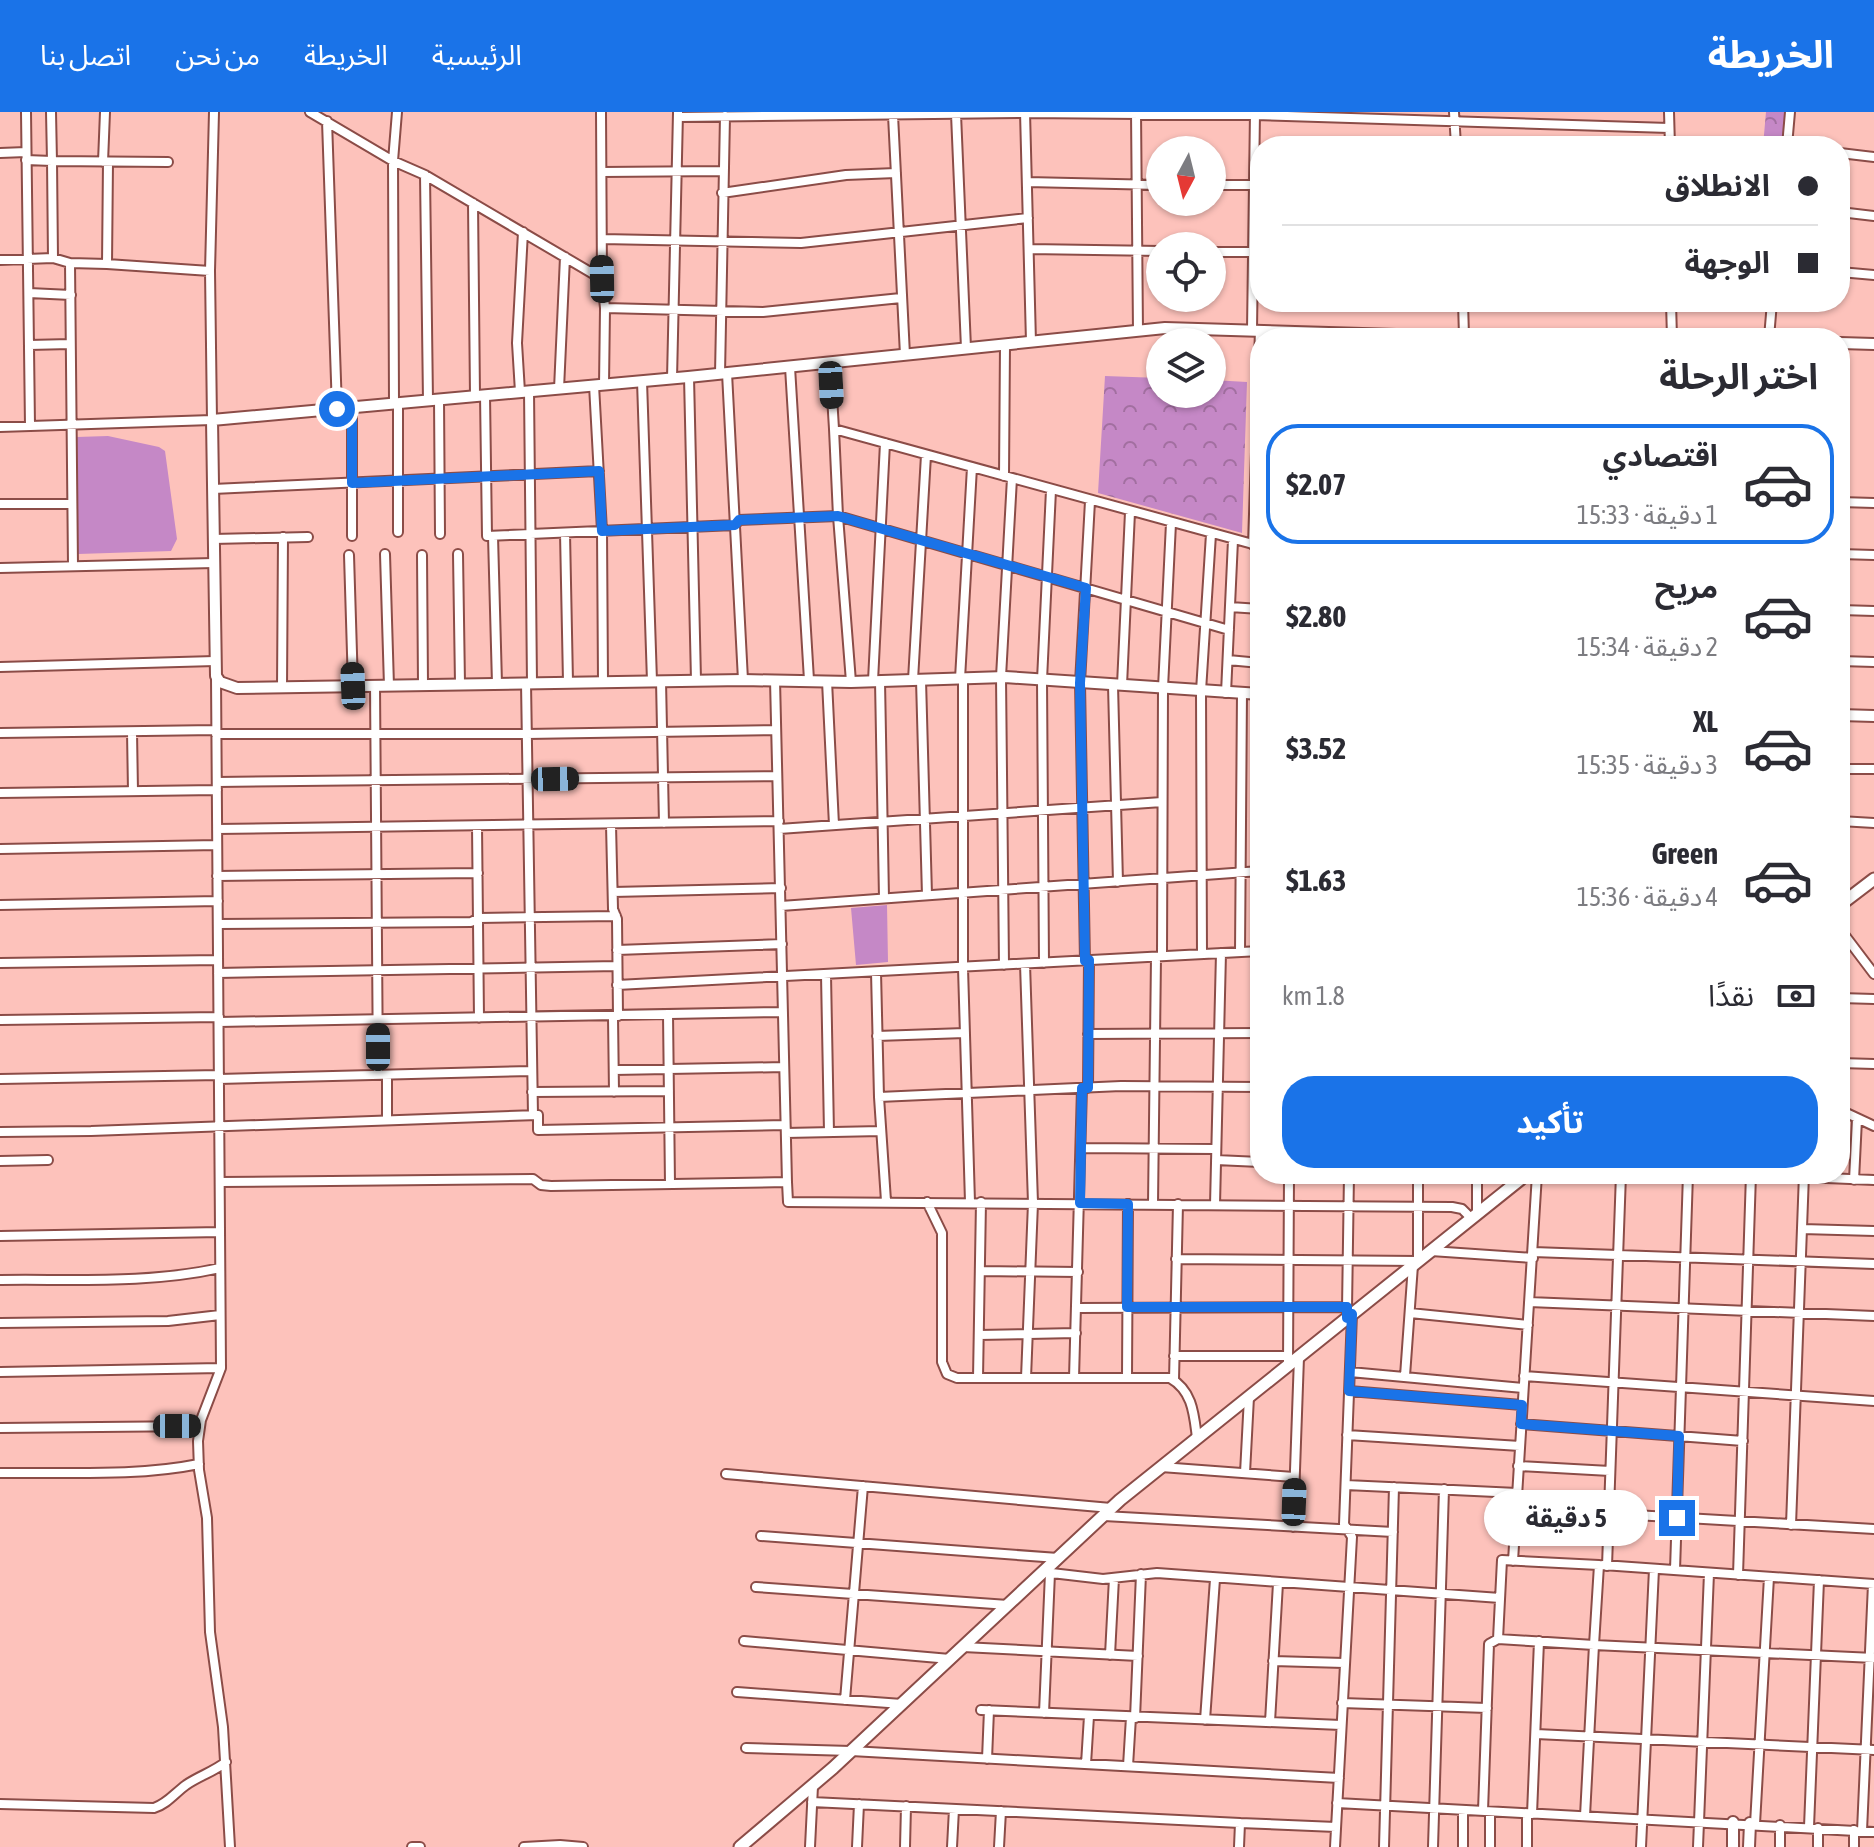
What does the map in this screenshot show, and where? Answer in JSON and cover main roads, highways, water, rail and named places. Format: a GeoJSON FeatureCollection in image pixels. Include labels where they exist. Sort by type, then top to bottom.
{"type":"FeatureCollection","features":[{"type":"Feature","properties":{"kind":"main road"},"geometry":{"type":"LineString","coordinates":[[1850,896],[1874,879]]}},
{"type":"Feature","properties":{"kind":"main road"},"geometry":{"type":"LineString","coordinates":[[740,1847],[813,1786],[1008,1605],[1047,1573],[1058,1558],[1108,1512],[1349,1313],[1515,1184]]}}]}
